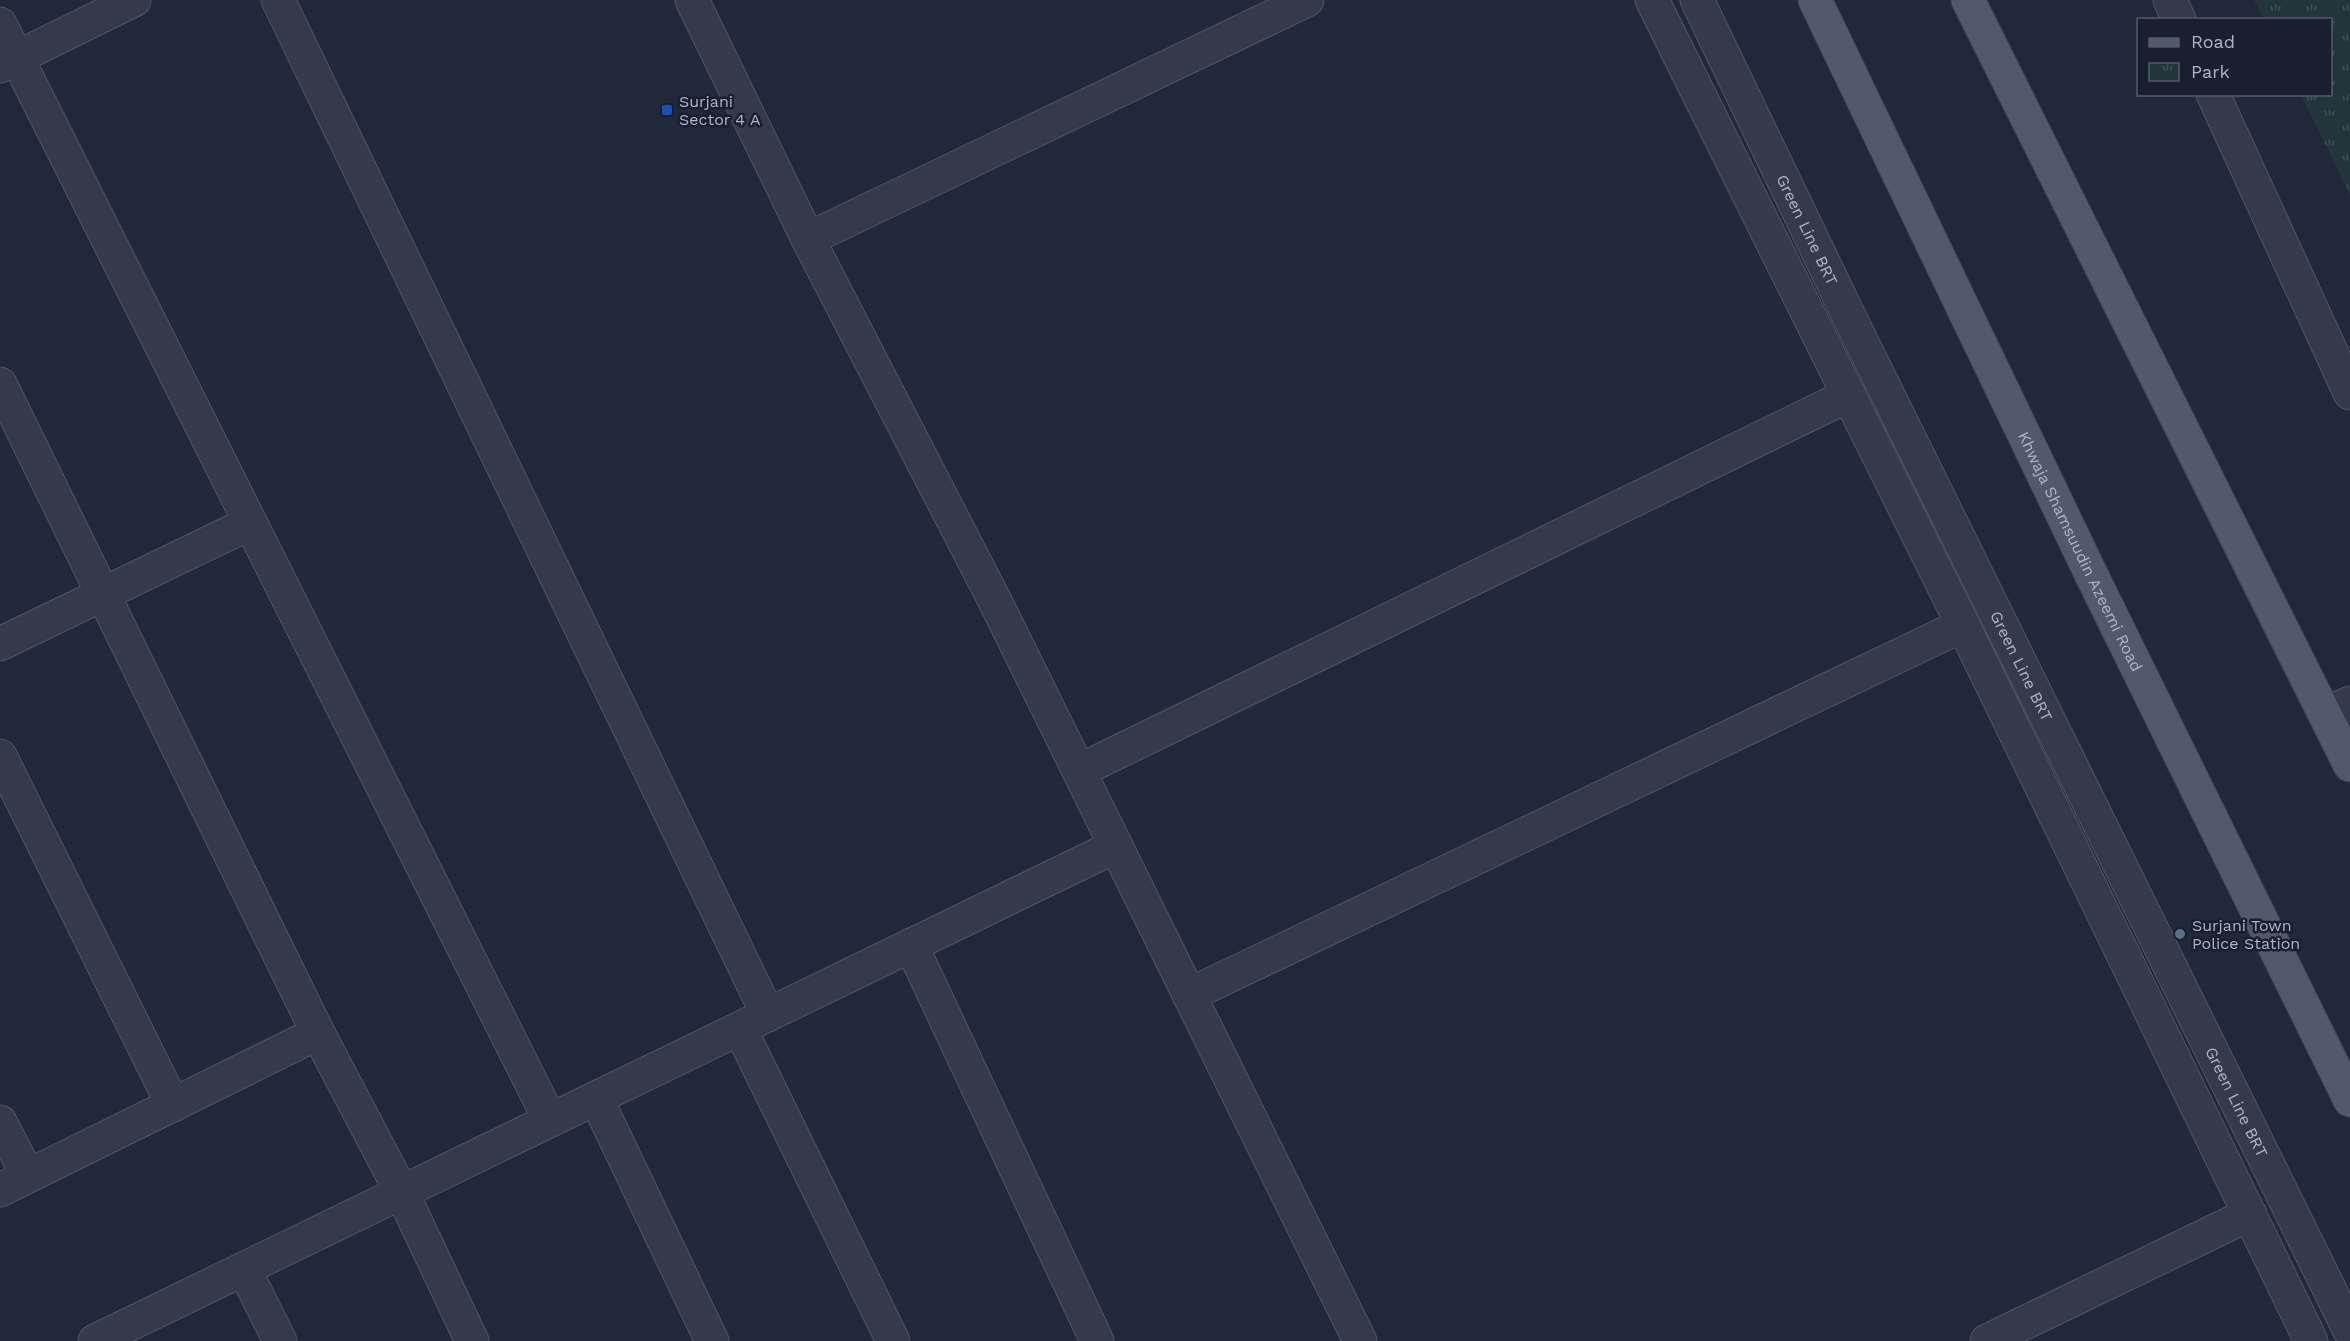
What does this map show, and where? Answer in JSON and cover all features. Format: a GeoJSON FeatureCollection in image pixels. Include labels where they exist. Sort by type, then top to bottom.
{"type":"FeatureCollection","features":[{"type":"Feature","properties":{"kind":"main road","name":"Khwaja Shamsuudin Azeemi Road"},"geometry":{"type":"LineString","coordinates":[[1815,0],[2091,574],[2350,1100]]}},
{"type":"Feature","properties":{"kind":"main road"},"geometry":{"type":"LineString","coordinates":[[1968,0],[2338,708],[2350,765]]}},
{"type":"Feature","properties":{"kind":"street"},"geometry":{"type":"LineString","coordinates":[[8,62],[134,0]]}},
{"type":"Feature","properties":{"kind":"street"},"geometry":{"type":"LineString","coordinates":[[278,0],[754,1022],[893,1341]]}},
{"type":"Feature","properties":{"kind":"street"},"geometry":{"type":"LineString","coordinates":[[692,0],[808,239],[997,605],[1360,1341]]}},
{"type":"Feature","properties":{"kind":"street"},"geometry":{"type":"LineString","coordinates":[[808,239],[1307,0]]}},
{"type":"Feature","properties":{"kind":"street"},"geometry":{"type":"LineString","coordinates":[[1652,0],[1964,625],[2311,1341]]}},
{"type":"Feature","properties":{"kind":"street","name":"Green Line BRT"},"geometry":{"type":"LineString","coordinates":[[1696,0],[1849,316],[2350,1331]]}},
{"type":"Feature","properties":{"kind":"street"},"geometry":{"type":"LineString","coordinates":[[2170,0],[2178,18]]}},
{"type":"Feature","properties":{"kind":"street"},"geometry":{"type":"LineString","coordinates":[[0,24],[8,62],[250,523],[550,1120]]}},
{"type":"Feature","properties":{"kind":"street"},"geometry":{"type":"LineString","coordinates":[[2214,96],[2350,393]]}},
{"type":"Feature","properties":{"kind":"street"},"geometry":{"type":"LineString","coordinates":[[0,384],[318,1033],[402,1193],[472,1341]]}},
{"type":"Feature","properties":{"kind":"street"},"geometry":{"type":"LineString","coordinates":[[1079,771],[1849,395]]}},
{"type":"Feature","properties":{"kind":"street"},"geometry":{"type":"LineString","coordinates":[[0,644],[250,523]]}},
{"type":"Feature","properties":{"kind":"street"},"geometry":{"type":"LineString","coordinates":[[1190,995],[1964,625]]}},
{"type":"Feature","properties":{"kind":"street"},"geometry":{"type":"LineString","coordinates":[[0,756],[173,1105]]}},
{"type":"Feature","properties":{"kind":"street"},"geometry":{"type":"LineString","coordinates":[[102,1339],[1116,846]]}},
{"type":"Feature","properties":{"kind":"street"},"geometry":{"type":"LineString","coordinates":[[910,945],[1097,1341]]}},
{"type":"Feature","properties":{"kind":"street"},"geometry":{"type":"LineString","coordinates":[[0,1122],[14,1183],[318,1033]]}},
{"type":"Feature","properties":{"kind":"street"},"geometry":{"type":"LineString","coordinates":[[596,1098],[712,1341]]}},
{"type":"Feature","properties":{"kind":"street"},"geometry":{"type":"LineString","coordinates":[[1987,1341],[2250,1214]]}},
{"type":"Feature","properties":{"kind":"street"},"geometry":{"type":"LineString","coordinates":[[244,1269],[280,1341]]}},
{"type":"Feature","properties":{"kind":"green space"},"geometry":{"type":"Polygon","coordinates":[[[2254,0],[2350,0],[2350,195],[2301,96],[2332,96],[2332,18],[2263,18],[2254,0]]]}},
{"type":"Feature","properties":{"kind":"place","name":"Surjani Sector 4 A"},"geometry":{"type":"Point","coordinates":[667,110]}},
{"type":"Feature","properties":{"kind":"place","name":"Surjani Town Police Station"},"geometry":{"type":"Point","coordinates":[2180,934]}}]}
